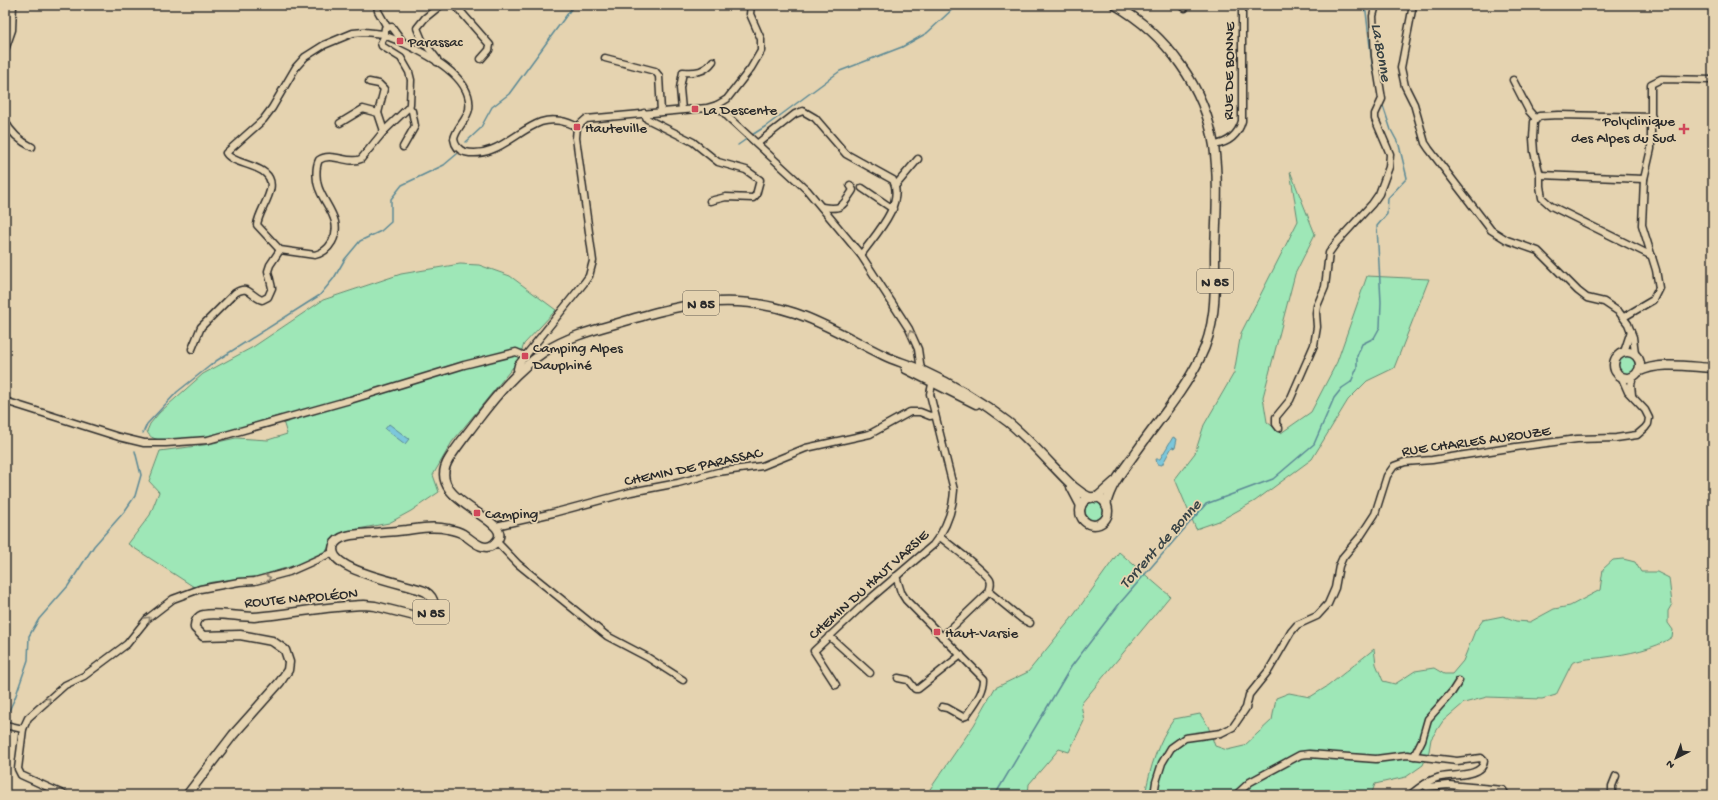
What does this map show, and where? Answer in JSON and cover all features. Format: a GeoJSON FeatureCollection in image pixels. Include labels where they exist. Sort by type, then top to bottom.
{"type":"FeatureCollection","features":[{"type":"Feature","properties":{"kind":"main road","name":"N 85"},"geometry":{"type":"LineString","coordinates":[[1106,505],[1118,477],[1184,384],[1201,357],[1209,336],[1214,312],[1217,194],[1214,145],[1197,93],[1174,56],[1164,44],[1147,26],[1115,5]]}},
{"type":"Feature","properties":{"kind":"main road","name":"N 85"},"geometry":{"type":"LineString","coordinates":[[496,526],[469,507],[446,486],[444,472],[447,461],[463,439],[498,394],[519,372],[542,353],[570,338],[664,310],[695,303],[725,301],[764,304],[797,314],[887,357],[932,383],[994,412]]}},
{"type":"Feature","properties":{"kind":"main road"},"geometry":{"type":"LineString","coordinates":[[1662,365],[1624,352],[1617,356],[1613,362],[1615,371],[1621,376],[1627,378],[1648,368],[1662,365],[1713,368]]}},
{"type":"Feature","properties":{"kind":"main road"},"geometry":{"type":"LineString","coordinates":[[1636,374],[1640,364],[1637,356]]}},
{"type":"Feature","properties":{"kind":"main road","name":"N 85"},"geometry":{"type":"LineString","coordinates":[[887,357],[921,370],[977,399],[1033,445],[1067,481],[1081,493],[1093,498],[1118,477]]}},
{"type":"Feature","properties":{"kind":"main road","name":"N 85"},"geometry":{"type":"LineString","coordinates":[[1067,481],[1081,506]]}},
{"type":"Feature","properties":{"kind":"main road"},"geometry":{"type":"LineString","coordinates":[[1093,498],[1104,502],[1106,505],[1108,512],[1105,519],[1099,524],[1090,524],[1083,519],[1081,515],[1081,506],[1087,500],[1093,498]]}},
{"type":"Feature","properties":{"kind":"main road"},"geometry":{"type":"LineString","coordinates":[[334,552],[336,543],[346,536],[428,528],[442,528],[459,532],[480,546],[489,546],[496,541],[499,534],[496,526]]}},
{"type":"Feature","properties":{"kind":"main road","name":"ROUTE NAPOLÉON"},"geometry":{"type":"LineString","coordinates":[[187,795],[233,735],[280,682],[288,670],[290,662],[285,650],[272,641],[240,635],[204,636],[198,632],[195,625],[200,616],[209,614],[236,617],[260,616],[364,605],[375,606],[421,617],[429,614],[433,609],[434,604],[432,598],[426,592],[354,569],[341,562],[334,552]]}},
{"type":"Feature","properties":{"kind":"street"},"geometry":{"type":"LineString","coordinates":[[5,50],[12,30],[13,5]]}},
{"type":"Feature","properties":{"kind":"street"},"geometry":{"type":"LineString","coordinates":[[377,5],[378,11],[387,27]]}},
{"type":"Feature","properties":{"kind":"street"},"geometry":{"type":"LineString","coordinates":[[438,62],[422,40],[417,28],[425,18],[441,5]]}},
{"type":"Feature","properties":{"kind":"street"},"geometry":{"type":"LineString","coordinates":[[455,5],[490,45],[489,50],[480,59]]}},
{"type":"Feature","properties":{"kind":"street","name":"RUE DE BONNE"},"geometry":{"type":"LineString","coordinates":[[1214,145],[1227,141],[1235,136],[1242,120],[1242,5]]}},
{"type":"Feature","properties":{"kind":"street"},"geometry":{"type":"LineString","coordinates":[[1279,428],[1276,424],[1276,416],[1290,400],[1314,345],[1317,327],[1317,306],[1325,286],[1329,253],[1336,243],[1372,204],[1378,194],[1389,167],[1390,154],[1375,118],[1375,114],[1382,99],[1375,56],[1373,16],[1376,5]]}},
{"type":"Feature","properties":{"kind":"street"},"geometry":{"type":"LineString","coordinates":[[1413,5],[1401,68],[1405,86],[1414,104],[1425,143],[1491,230],[1507,240],[1538,252],[1587,298],[1612,307],[1624,317],[1631,331],[1637,356]]}},
{"type":"Feature","properties":{"kind":"street"},"geometry":{"type":"LineString","coordinates":[[519,372],[517,369],[518,365],[584,283],[592,268],[592,248],[576,138],[577,127],[586,119],[707,108],[717,105],[729,95],[751,68],[761,51],[761,38],[750,14],[750,6]]}},
{"type":"Feature","properties":{"kind":"street"},"geometry":{"type":"LineString","coordinates":[[387,27],[392,27],[394,32],[406,44]]}},
{"type":"Feature","properties":{"kind":"street"},"geometry":{"type":"LineString","coordinates":[[386,36],[384,31],[387,27]]}},
{"type":"Feature","properties":{"kind":"street"},"geometry":{"type":"LineString","coordinates":[[386,36],[381,43],[382,46],[400,58],[410,76],[409,107],[384,131],[359,160],[327,157],[321,159],[318,163],[317,169],[319,189],[333,215],[336,226],[334,237],[329,247],[320,254],[315,255],[280,250],[257,225],[272,186],[269,176],[258,168],[231,158],[226,154],[262,120],[272,108],[296,67],[305,57],[324,44],[354,33],[364,32],[392,36],[394,32]]}},
{"type":"Feature","properties":{"kind":"street"},"geometry":{"type":"LineString","coordinates":[[386,36],[406,44],[438,62],[457,77],[468,95],[469,102],[467,115],[454,139],[457,148],[461,151],[470,153],[479,152],[500,146],[542,122],[556,120],[566,122],[577,127]]}},
{"type":"Feature","properties":{"kind":"street"},"geometry":{"type":"LineString","coordinates":[[605,58],[655,71],[659,76],[661,112]]}},
{"type":"Feature","properties":{"kind":"street"},"geometry":{"type":"LineString","coordinates":[[682,110],[680,88],[683,72],[695,73],[708,68],[713,61]]}},
{"type":"Feature","properties":{"kind":"street"},"geometry":{"type":"LineString","coordinates":[[1624,317],[1650,303],[1658,292],[1658,280],[1642,226],[1644,179],[1651,149],[1652,117],[1650,87],[1654,82],[1661,79],[1713,80]]}},
{"type":"Feature","properties":{"kind":"street"},"geometry":{"type":"LineString","coordinates":[[1513,80],[1529,111],[1536,119]]}},
{"type":"Feature","properties":{"kind":"street"},"geometry":{"type":"LineString","coordinates":[[369,82],[379,84],[384,89],[378,113],[384,131]]}},
{"type":"Feature","properties":{"kind":"street"},"geometry":{"type":"LineString","coordinates":[[717,105],[796,178],[861,255],[909,329],[918,349],[921,370]]}},
{"type":"Feature","properties":{"kind":"street"},"geometry":{"type":"LineString","coordinates":[[403,147],[416,126],[412,111],[409,107]]}},
{"type":"Feature","properties":{"kind":"street"},"geometry":{"type":"LineString","coordinates":[[340,123],[363,109],[378,113]]}},
{"type":"Feature","properties":{"kind":"street"},"geometry":{"type":"LineString","coordinates":[[758,144],[794,114],[803,111],[815,118],[846,154],[894,180],[896,185],[893,209],[861,255]]}},
{"type":"Feature","properties":{"kind":"street"},"geometry":{"type":"LineString","coordinates":[[644,113],[647,119],[693,142],[718,162],[746,170],[760,180],[756,195],[753,198],[726,197],[710,201]]}},
{"type":"Feature","properties":{"kind":"street"},"geometry":{"type":"LineString","coordinates":[[1652,117],[1539,116],[1534,122],[1533,138],[1536,162],[1540,175],[1542,198],[1551,206],[1652,256]]}},
{"type":"Feature","properties":{"kind":"street"},"geometry":{"type":"LineString","coordinates":[[5,122],[9,129],[21,142],[32,147]]}},
{"type":"Feature","properties":{"kind":"street"},"geometry":{"type":"LineString","coordinates":[[896,185],[918,159]]}},
{"type":"Feature","properties":{"kind":"street"},"geometry":{"type":"LineString","coordinates":[[1540,175],[1644,179]]}},
{"type":"Feature","properties":{"kind":"street"},"geometry":{"type":"LineString","coordinates":[[822,207],[836,209],[842,206],[853,190],[850,185]]}},
{"type":"Feature","properties":{"kind":"street"},"geometry":{"type":"LineString","coordinates":[[862,188],[893,209]]}},
{"type":"Feature","properties":{"kind":"street"},"geometry":{"type":"LineString","coordinates":[[192,349],[201,327],[235,292],[245,289],[258,299],[265,300],[268,297],[272,288],[268,275],[268,268],[280,250]]}},
{"type":"Feature","properties":{"kind":"street"},"geometry":{"type":"LineString","coordinates":[[1624,352],[1631,331]]}},
{"type":"Feature","properties":{"kind":"street"},"geometry":{"type":"LineString","coordinates":[[5,401],[119,438],[144,443],[208,440],[350,400],[464,365],[516,352],[525,356]]}},
{"type":"Feature","properties":{"kind":"street"},"geometry":{"type":"LineString","coordinates":[[1633,399],[1631,385],[1636,374]]}},
{"type":"Feature","properties":{"kind":"street","name":"RUE CHARLES AUROUZE"},"geometry":{"type":"LineString","coordinates":[[1154,795],[1162,762],[1171,748],[1185,738],[1221,734],[1233,727],[1246,708],[1249,695],[1253,688],[1269,670],[1291,632],[1297,625],[1317,616],[1328,604],[1335,588],[1339,566],[1343,557],[1360,537],[1375,514],[1387,476],[1394,466],[1405,462],[1432,460],[1562,441],[1631,437],[1640,433],[1648,424],[1648,420],[1645,410],[1633,399],[1621,376]]}},
{"type":"Feature","properties":{"kind":"street"},"geometry":{"type":"LineString","coordinates":[[932,383],[936,381],[958,388]]}},
{"type":"Feature","properties":{"kind":"street","name":"CHEMIN DU HAUT VARSIE"},"geometry":{"type":"LineString","coordinates":[[836,685],[814,651],[896,576],[933,546],[940,537],[952,506],[954,490],[930,394],[932,383]]}},
{"type":"Feature","properties":{"kind":"street","name":"CHEMIN DE PARASSAC"},"geometry":{"type":"LineString","coordinates":[[496,526],[553,514],[630,492],[678,483],[718,472],[762,466],[806,448],[870,434],[910,412],[920,412],[930,416],[935,415]]}},
{"type":"Feature","properties":{"kind":"street"},"geometry":{"type":"LineString","coordinates":[[940,537],[990,580],[989,592],[942,637]]}},
{"type":"Feature","properties":{"kind":"street"},"geometry":{"type":"LineString","coordinates":[[496,541],[518,564],[606,636],[647,657],[682,680]]}},
{"type":"Feature","properties":{"kind":"street"},"geometry":{"type":"LineString","coordinates":[[65,795],[21,776],[17,767],[23,729],[28,718],[55,692],[65,685],[84,676],[119,651],[152,614],[173,600],[200,589],[239,582],[255,581],[289,572],[334,552]]}},
{"type":"Feature","properties":{"kind":"street"},"geometry":{"type":"LineString","coordinates":[[896,576],[901,592],[942,637],[984,679],[984,686],[980,695],[966,716],[963,717],[947,708],[942,707]]}},
{"type":"Feature","properties":{"kind":"street"},"geometry":{"type":"LineString","coordinates":[[989,592],[1022,619],[1030,622]]}},
{"type":"Feature","properties":{"kind":"street"},"geometry":{"type":"LineString","coordinates":[[829,636],[870,674]]}},
{"type":"Feature","properties":{"kind":"street"},"geometry":{"type":"LineString","coordinates":[[898,678],[908,680],[915,689],[918,689],[961,655]]}},
{"type":"Feature","properties":{"kind":"street"},"geometry":{"type":"LineString","coordinates":[[1414,756],[1422,740],[1428,719],[1452,692],[1459,681]]}},
{"type":"Feature","properties":{"kind":"street"},"geometry":{"type":"LineString","coordinates":[[5,725],[23,729]]}},
{"type":"Feature","properties":{"kind":"street"},"geometry":{"type":"LineString","coordinates":[[1236,795],[1250,782],[1300,755],[1309,754],[1376,759],[1407,755],[1457,761],[1481,758],[1484,761],[1483,766],[1478,771],[1437,778],[1410,795]]}},
{"type":"Feature","properties":{"kind":"street"},"geometry":{"type":"LineString","coordinates":[[1612,795],[1612,786],[1616,776]]}},
{"type":"Feature","properties":{"kind":"street"},"geometry":{"type":"LineString","coordinates":[[1424,785],[1427,787],[1449,785],[1503,790],[1506,795]]}},
{"type":"Feature","properties":{"kind":"green space"},"geometry":{"type":"Polygon","coordinates":[[[1290,171],[1315,234],[1295,274],[1263,397],[1267,422],[1281,433],[1311,412],[1337,362],[1367,276],[1429,279],[1394,368],[1367,381],[1348,400],[1312,459],[1255,501],[1219,521],[1196,529],[1175,479],[1195,453],[1204,425],[1234,373],[1241,333],[1298,221],[1290,171]]]}},
{"type":"Feature","properties":{"kind":"green space"},"geometry":{"type":"Polygon","coordinates":[[[460,264],[479,265],[510,276],[556,310],[524,344],[518,361],[452,442],[433,475],[439,492],[411,511],[389,523],[343,532],[333,539],[327,550],[299,564],[256,577],[212,582],[194,587],[128,544],[150,515],[159,492],[149,481],[160,451],[204,445],[236,438],[268,440],[287,434],[281,415],[210,435],[168,441],[154,438],[147,431],[150,424],[159,413],[203,374],[253,347],[323,300],[401,274],[460,264]]]}},
{"type":"Feature","properties":{"kind":"green space"},"geometry":{"type":"Polygon","coordinates":[[[1627,354],[1634,357],[1637,364],[1634,371],[1627,374],[1620,371],[1617,364],[1620,357],[1627,354]]]}},
{"type":"Feature","properties":{"kind":"green space"},"geometry":{"type":"Polygon","coordinates":[[[1094,502],[1100,505],[1103,511],[1100,517],[1094,520],[1088,517],[1085,511],[1088,505],[1094,502]]]}},
{"type":"Feature","properties":{"kind":"green space"},"geometry":{"type":"Polygon","coordinates":[[[1119,552],[1170,596],[1081,704],[1084,721],[1069,752],[1059,749],[1029,784],[1028,795],[926,795],[974,725],[995,688],[1028,672],[1071,619],[1119,552]]]}},
{"type":"Feature","properties":{"kind":"green space"},"geometry":{"type":"Polygon","coordinates":[[[1623,559],[1635,562],[1641,572],[1657,572],[1669,578],[1672,604],[1668,611],[1668,623],[1673,630],[1672,637],[1649,648],[1614,656],[1584,659],[1572,663],[1556,695],[1542,699],[1487,697],[1464,703],[1443,721],[1431,739],[1429,751],[1423,765],[1406,777],[1375,784],[1371,795],[1343,789],[1331,795],[1145,795],[1155,755],[1163,736],[1174,719],[1200,714],[1208,726],[1215,746],[1227,750],[1244,746],[1272,720],[1276,698],[1289,693],[1310,697],[1328,686],[1374,649],[1376,664],[1383,681],[1395,684],[1415,671],[1434,668],[1444,674],[1452,674],[1463,661],[1475,631],[1483,620],[1503,616],[1516,621],[1530,622],[1554,609],[1570,606],[1600,590],[1603,569],[1613,560],[1623,559]]]}},
{"type":"Feature","properties":{"kind":"water"},"geometry":{"type":"Polygon","coordinates":[[[389,424],[409,439],[405,444],[385,429],[389,424]]]}},
{"type":"Feature","properties":{"kind":"water"},"geometry":{"type":"Polygon","coordinates":[[[1173,437],[1177,439],[1175,448],[1172,447],[1162,465],[1157,464],[1156,459],[1160,459],[1173,437]]]}},
{"type":"Feature","properties":{"kind":"waterway"},"geometry":{"type":"LineString","coordinates":[[466,142],[480,129],[492,107],[509,94],[574,5]]}},
{"type":"Feature","properties":{"kind":"waterway"},"geometry":{"type":"LineString","coordinates":[[752,135],[840,71],[902,47],[927,33],[957,5]]}},
{"type":"Feature","properties":{"kind":"waterway","name":"La Bonne"},"geometry":{"type":"LineString","coordinates":[[1360,5],[1366,12],[1372,64],[1377,84]]}},
{"type":"Feature","properties":{"kind":"waterway","name":"Torrent de Bonne"},"geometry":{"type":"LineString","coordinates":[[995,795],[1071,667],[1120,603],[1206,504],[1273,479],[1314,444],[1334,398],[1342,388],[1351,382],[1357,368],[1357,356],[1362,344],[1374,338],[1380,327],[1381,302],[1377,226],[1387,214],[1388,198],[1407,178],[1399,145],[1391,130],[1382,103]]}},
{"type":"Feature","properties":{"kind":"waterway"},"geometry":{"type":"LineString","coordinates":[[738,145],[748,138]]}},
{"type":"Feature","properties":{"kind":"waterway"},"geometry":{"type":"LineString","coordinates":[[143,433],[147,424],[177,392],[216,361],[320,295],[334,278],[345,259],[360,241],[381,231],[391,222],[391,199],[402,185],[444,165],[457,154]]}},
{"type":"Feature","properties":{"kind":"waterway"},"geometry":{"type":"LineString","coordinates":[[5,719],[15,698],[28,660],[29,636],[39,619],[68,586],[94,546],[124,512],[135,496],[141,475],[135,451]]}},
{"type":"Feature","properties":{"kind":"place","name":"Parassac"},"geometry":{"type":"Point","coordinates":[400,41]}},
{"type":"Feature","properties":{"kind":"place","name":"La Descente"},"geometry":{"type":"Point","coordinates":[695,109]}},
{"type":"Feature","properties":{"kind":"place","name":"Hauteville"},"geometry":{"type":"Point","coordinates":[577,127]}},
{"type":"Feature","properties":{"kind":"place","name":"Polyclinique des Alpes du Sud"},"geometry":{"type":"Point","coordinates":[1684,129]}},
{"type":"Feature","properties":{"kind":"place","name":"Camping Alpes Dauphiné"},"geometry":{"type":"Point","coordinates":[525,356]}},
{"type":"Feature","properties":{"kind":"place","name":"Camping"},"geometry":{"type":"Point","coordinates":[477,513]}},
{"type":"Feature","properties":{"kind":"place","name":"Haut-Varsie"},"geometry":{"type":"Point","coordinates":[937,632]}}]}
